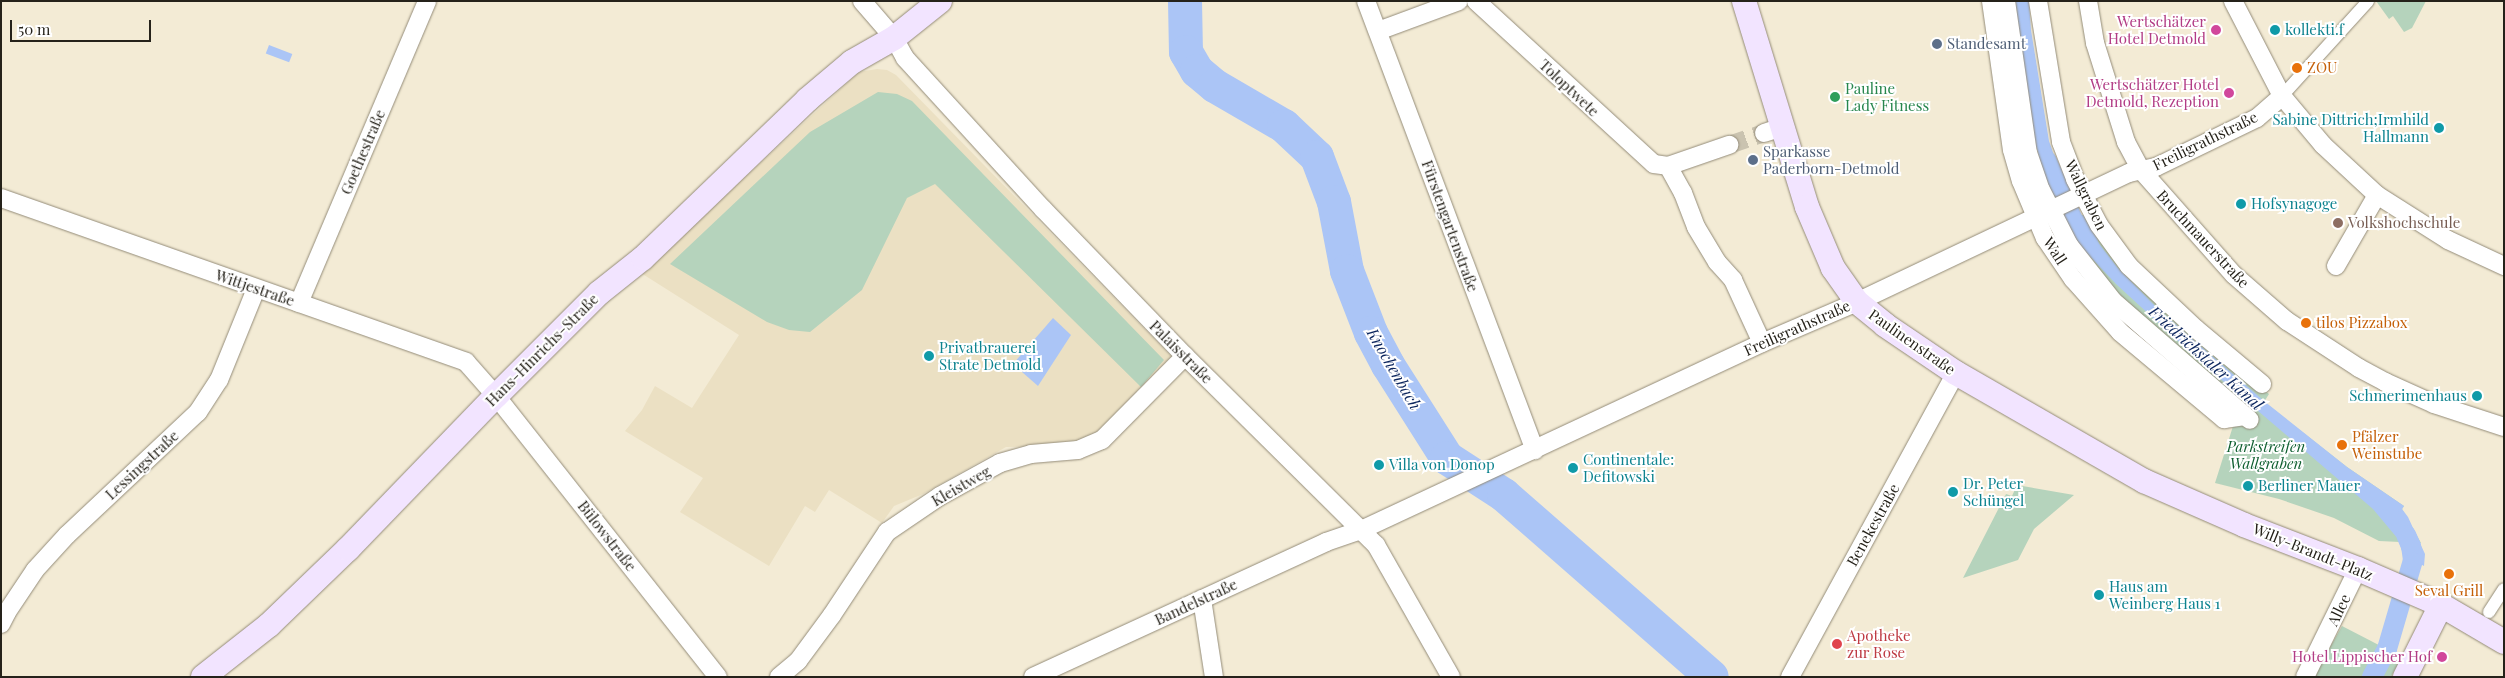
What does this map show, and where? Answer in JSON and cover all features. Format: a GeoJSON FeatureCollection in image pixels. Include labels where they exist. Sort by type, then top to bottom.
{"type":"FeatureCollection","features":[{"type":"Feature","properties":{"kind":"main road","name":"Hans-Hinrichs-Straße"},"geometry":{"type":"LineString","coordinates":[[203,677],[269,624],[348,549],[599,293],[642,258],[808,100],[852,62],[894,38],[940,1]]}},
{"type":"Feature","properties":{"kind":"main road","name":"Paulinenstraße"},"geometry":{"type":"LineString","coordinates":[[1744,1],[1773,130],[1829,260],[1840,280],[1857,302],[1884,325],[1956,373],[2144,481]]}},
{"type":"Feature","properties":{"kind":"main road","name":"Willy-Brandt-Platz"},"geometry":{"type":"LineString","coordinates":[[2144,481],[2244,525],[2358,569],[2416,595],[2484,619],[2504,642]]}},
{"type":"Feature","properties":{"kind":"main road"},"geometry":{"type":"LineString","coordinates":[[2406,677],[2441,605]]}},
{"type":"Feature","properties":{"kind":"street","name":"Goethestraße"},"geometry":{"type":"LineString","coordinates":[[299,303],[427,1]]}},
{"type":"Feature","properties":{"kind":"street","name":"Palaisstraße"},"geometry":{"type":"LineString","coordinates":[[862,1],[894,38],[905,58],[1043,209],[1184,356],[1376,545],[1450,677]]}},
{"type":"Feature","properties":{"kind":"street","name":"Fürstengartenstraße"},"geometry":{"type":"LineString","coordinates":[[1366,1],[1535,450]]}},
{"type":"Feature","properties":{"kind":"street"},"geometry":{"type":"LineString","coordinates":[[1378,31],[1459,1]]}},
{"type":"Feature","properties":{"kind":"street","name":"Toloptwete"},"geometry":{"type":"LineString","coordinates":[[1476,1],[1645,158],[1654,164],[1668,166]]}},
{"type":"Feature","properties":{"kind":"street","name":"Wall"},"geometry":{"type":"LineString","coordinates":[[1991,1],[2012,150],[2021,181],[2047,211]]}},
{"type":"Feature","properties":{"kind":"street","name":"Wall"},"geometry":{"type":"LineString","coordinates":[[2006,1],[2028,152],[2047,211],[2045,238],[2074,280],[2120,332],[2224,419],[2249,419]]}},
{"type":"Feature","properties":{"kind":"street","name":"Wallgraben"},"geometry":{"type":"LineString","coordinates":[[2038,1],[2061,142],[2079,197],[2129,266],[2196,329],[2262,384]]}},
{"type":"Feature","properties":{"kind":"street","name":"Bruchmauerstraße"},"geometry":{"type":"LineString","coordinates":[[2088,1],[2095,43],[2126,142],[2141,170],[2234,275],[2287,321],[2384,382],[2457,412],[2504,428]]}},
{"type":"Feature","properties":{"kind":"street"},"geometry":{"type":"LineString","coordinates":[[2233,1],[2282,96],[2323,145],[2377,196],[2448,240],[2504,266]]}},
{"type":"Feature","properties":{"kind":"street"},"geometry":{"type":"LineString","coordinates":[[2282,96],[2368,1]]}},
{"type":"Feature","properties":{"kind":"street","name":"Freiligrathstraße"},"geometry":{"type":"LineString","coordinates":[[1361,530],[1762,343],[1857,302],[2129,173],[2156,167],[2257,118],[2282,96]]}},
{"type":"Feature","properties":{"kind":"street"},"geometry":{"type":"LineString","coordinates":[[1729,145],[1668,166],[1683,193],[1696,227],[1717,262],[1733,280],[1762,343]]}},
{"type":"Feature","properties":{"kind":"street"},"geometry":{"type":"LineString","coordinates":[[2336,266],[2377,196]]}},
{"type":"Feature","properties":{"kind":"street","name":"Wittjestraße"},"geometry":{"type":"LineString","coordinates":[[1,198],[466,362],[496,396]]}},
{"type":"Feature","properties":{"kind":"street","name":"Lessingstraße"},"geometry":{"type":"LineString","coordinates":[[1,624],[6,612],[35,570],[67,535],[198,412],[219,380],[256,289]]}},
{"type":"Feature","properties":{"kind":"street","name":"Kleistweg"},"geometry":{"type":"LineString","coordinates":[[779,677],[798,661],[832,615],[887,532],[940,496],[1000,463],[1030,454],[1078,450],[1102,440],[1184,356]]}},
{"type":"Feature","properties":{"kind":"street","name":"Benekestraße"},"geometry":{"type":"LineString","coordinates":[[1790,677],[1956,373]]}},
{"type":"Feature","properties":{"kind":"street","name":"Bülowstraße"},"geometry":{"type":"LineString","coordinates":[[496,396],[718,677]]}},
{"type":"Feature","properties":{"kind":"street","name":"Bandelstraße"},"geometry":{"type":"LineString","coordinates":[[1033,677],[1326,542],[1361,530]]}},
{"type":"Feature","properties":{"kind":"street","name":"Allee"},"geometry":{"type":"LineString","coordinates":[[2305,677],[2358,569]]}},
{"type":"Feature","properties":{"kind":"street"},"geometry":{"type":"LineString","coordinates":[[2484,619],[2504,589]]}},
{"type":"Feature","properties":{"kind":"street"},"geometry":{"type":"LineString","coordinates":[[1202,599],[1214,677]]}},
{"type":"Feature","properties":{"kind":"shaded area","name":"Privatbrauerei Strate Detmold"},"geometry":{"type":"Polygon","coordinates":[[[877,69],[887,70],[896,75],[1172,357],[1091,438],[1072,446],[1006,447],[923,494],[894,506],[882,523],[829,490],[815,512],[805,506],[769,566],[680,512],[703,478],[625,431],[642,410],[655,386],[692,408],[739,335],[641,273],[859,72],[877,69]]]}},
{"type":"Feature","properties":{"kind":"green space"},"geometry":{"type":"Polygon","coordinates":[[[2376,1],[2426,1],[2412,28],[2404,32],[2393,16],[2389,19],[2376,1]]]}},
{"type":"Feature","properties":{"kind":"green space"},"geometry":{"type":"Polygon","coordinates":[[[878,92],[897,94],[912,101],[1164,360],[1141,387],[935,184],[907,198],[862,290],[810,332],[789,330],[767,322],[670,264],[810,132],[878,92]]]}},
{"type":"Feature","properties":{"kind":"green space","name":"Parkstreifen Wallgraben"},"geometry":{"type":"Polygon","coordinates":[[[2085,214],[2223,357],[2269,394],[2264,402],[2347,467],[2404,506],[2402,509],[2421,543],[2379,541],[2334,518],[2279,499],[2215,483],[2234,423],[2123,326],[2079,278],[2048,231],[2085,214]]]}},
{"type":"Feature","properties":{"kind":"green space"},"geometry":{"type":"Polygon","coordinates":[[[2017,485],[2074,495],[2034,529],[2018,560],[1963,578],[2006,494],[2012,496],[2017,485]]]}},
{"type":"Feature","properties":{"kind":"green space"},"geometry":{"type":"Polygon","coordinates":[[[2342,626],[2402,657],[2391,677],[2313,677],[2342,626]]]}},
{"type":"Feature","properties":{"kind":"water"},"geometry":{"type":"Polygon","coordinates":[[[2015,1],[2029,1],[2031,30],[2049,141],[2055,158],[2068,182],[2049,191],[2033,136],[2015,1]]]}},
{"type":"Feature","properties":{"kind":"water"},"geometry":{"type":"Polygon","coordinates":[[[269,45],[292,54],[289,62],[266,53],[269,45]]]}},
{"type":"Feature","properties":{"kind":"water"},"geometry":{"type":"Polygon","coordinates":[[[2083,215],[2100,245],[2118,268],[2158,309],[2264,401],[2347,467],[2404,506],[2402,509],[2408,517],[2425,554],[2424,566],[2403,554],[2398,539],[2373,509],[2203,364],[2116,284],[2080,246],[2064,224],[2083,215]]]}},
{"type":"Feature","properties":{"kind":"water"},"geometry":{"type":"Polygon","coordinates":[[[1053,318],[1071,335],[1038,386],[1013,364],[1053,318]]]}},
{"type":"Feature","properties":{"kind":"waterway","name":"Knochenbach"},"geometry":{"type":"LineString","coordinates":[[1185,1],[1186,52],[1197,71],[1215,86],[1284,126],[1317,157],[1334,202],[1347,271],[1371,333],[1388,365],[1447,458],[1504,495],[1712,677]]}},
{"type":"Feature","properties":{"kind":"waterway","name":"Friedrichstaler Kanal"},"geometry":{"type":"LineString","coordinates":[[2047,161],[2073,220],[2088,242]]}},
{"type":"Feature","properties":{"kind":"waterway","name":"Friedrichstaler Kanal"},"geometry":{"type":"LineString","coordinates":[[2372,677],[2387,649],[2413,560],[2411,546],[2406,535]]}},
{"type":"Feature","properties":{"kind":"tunnel"},"geometry":{"type":"LineString","coordinates":[[1729,145],[1764,133]]}},
{"type":"Feature","properties":{"kind":"place","name":"Wertschätzer Hotel Detmold"},"geometry":{"type":"Point","coordinates":[2216,30]}},
{"type":"Feature","properties":{"kind":"place","name":"kollekti.f"},"geometry":{"type":"Point","coordinates":[2275,30]}},
{"type":"Feature","properties":{"kind":"place","name":"Standesamt"},"geometry":{"type":"Point","coordinates":[1937,44]}},
{"type":"Feature","properties":{"kind":"place","name":"ZOU"},"geometry":{"type":"Point","coordinates":[2297,68]}},
{"type":"Feature","properties":{"kind":"place","name":"Wertschätzer Hotel Detmold, Rezeption"},"geometry":{"type":"Point","coordinates":[2229,93]}},
{"type":"Feature","properties":{"kind":"place","name":"Pauline Lady Fitness"},"geometry":{"type":"Point","coordinates":[1835,97]}},
{"type":"Feature","properties":{"kind":"place","name":"Sabine Dittrich;Irmhild Hallmann"},"geometry":{"type":"Point","coordinates":[2439,128]}},
{"type":"Feature","properties":{"kind":"place","name":"Sparkasse Paderborn-Detmold"},"geometry":{"type":"Point","coordinates":[1753,160]}},
{"type":"Feature","properties":{"kind":"place","name":"Hofsynagoge"},"geometry":{"type":"Point","coordinates":[2241,204]}},
{"type":"Feature","properties":{"kind":"place","name":"Volkshochschule"},"geometry":{"type":"Point","coordinates":[2338,223]}},
{"type":"Feature","properties":{"kind":"place","name":"tilos Pizzabox"},"geometry":{"type":"Point","coordinates":[2306,323]}},
{"type":"Feature","properties":{"kind":"place","name":"Privatbrauerei Strate Detmold"},"geometry":{"type":"Point","coordinates":[929,356]}},
{"type":"Feature","properties":{"kind":"place","name":"Schmerimenhaus"},"geometry":{"type":"Point","coordinates":[2477,396]}},
{"type":"Feature","properties":{"kind":"place","name":"Pfälzer Weinstube"},"geometry":{"type":"Point","coordinates":[2342,445]}},
{"type":"Feature","properties":{"kind":"place","name":"Villa von Donop"},"geometry":{"type":"Point","coordinates":[1379,465]}},
{"type":"Feature","properties":{"kind":"place","name":"Continentale: Defitowski"},"geometry":{"type":"Point","coordinates":[1573,468]}},
{"type":"Feature","properties":{"kind":"place","name":"Berliner Mauer"},"geometry":{"type":"Point","coordinates":[2248,486]}},
{"type":"Feature","properties":{"kind":"place","name":"Dr. Peter Schüngel"},"geometry":{"type":"Point","coordinates":[1953,492]}},
{"type":"Feature","properties":{"kind":"place","name":"Seval Grill"},"geometry":{"type":"Point","coordinates":[2449,574]}},
{"type":"Feature","properties":{"kind":"place","name":"Haus am Weinberg Haus 1"},"geometry":{"type":"Point","coordinates":[2099,595]}},
{"type":"Feature","properties":{"kind":"place","name":"Apotheke zur Rose"},"geometry":{"type":"Point","coordinates":[1837,644]}},
{"type":"Feature","properties":{"kind":"place","name":"Hotel Lippischer Hof"},"geometry":{"type":"Point","coordinates":[2442,657]}}]}
